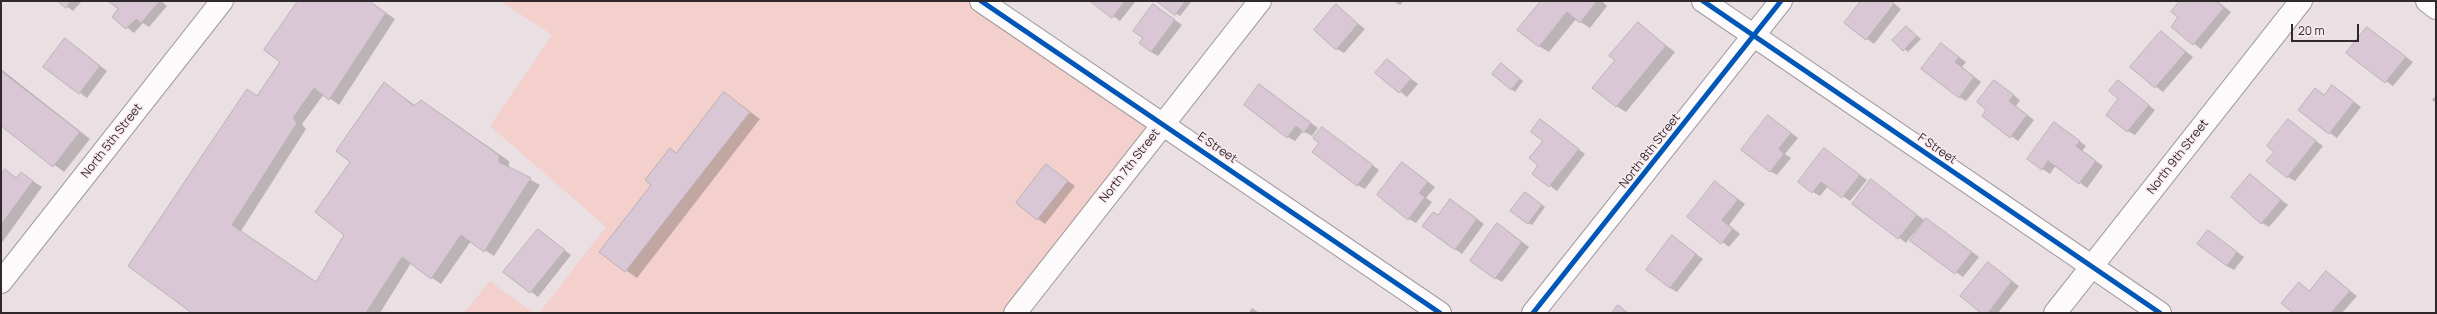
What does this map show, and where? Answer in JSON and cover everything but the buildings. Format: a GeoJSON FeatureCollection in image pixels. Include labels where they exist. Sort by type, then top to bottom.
{"type":"FeatureCollection","features":[{"type":"Feature","properties":{"kind":"street","name":"North 5th Street"},"geometry":{"type":"LineString","coordinates":[[1,282],[222,1]]}},
{"type":"Feature","properties":{"kind":"street","name":"E Street"},"geometry":{"type":"LineString","coordinates":[[982,1],[1440,313]]}},
{"type":"Feature","properties":{"kind":"street","name":"North 7th Street"},"geometry":{"type":"LineString","coordinates":[[1014,313],[1260,1]]}},
{"type":"Feature","properties":{"kind":"street","name":"F Street"},"geometry":{"type":"LineString","coordinates":[[1703,1],[2160,313]]}},
{"type":"Feature","properties":{"kind":"street","name":"North 8th Street"},"geometry":{"type":"LineString","coordinates":[[1533,313],[1781,1]]}},
{"type":"Feature","properties":{"kind":"street","name":"North 9th Street"},"geometry":{"type":"LineString","coordinates":[[2055,313],[2300,1]]}},
{"type":"Feature","properties":{"kind":"street"},"geometry":{"type":"LineString","coordinates":[[2427,1],[2436,8]]}},
{"type":"Feature","properties":{"kind":"shaded area"},"geometry":{"type":"Polygon","coordinates":[[[500,1],[971,1],[1159,128],[1014,313],[539,313],[606,227],[490,126],[552,35],[500,1]]]}},
{"type":"Feature","properties":{"kind":"shaded area"},"geometry":{"type":"Polygon","coordinates":[[[490,281],[533,313],[464,313],[490,281]]]}},
{"type":"Feature","properties":{"kind":"cycle path"},"geometry":{"type":"LineString","coordinates":[[981,1],[1440,313]]}},
{"type":"Feature","properties":{"kind":"cycle path"},"geometry":{"type":"LineString","coordinates":[[1703,1],[2160,313]]}},
{"type":"Feature","properties":{"kind":"cycle path"},"geometry":{"type":"LineString","coordinates":[[1533,313],[1781,1]]}}]}
